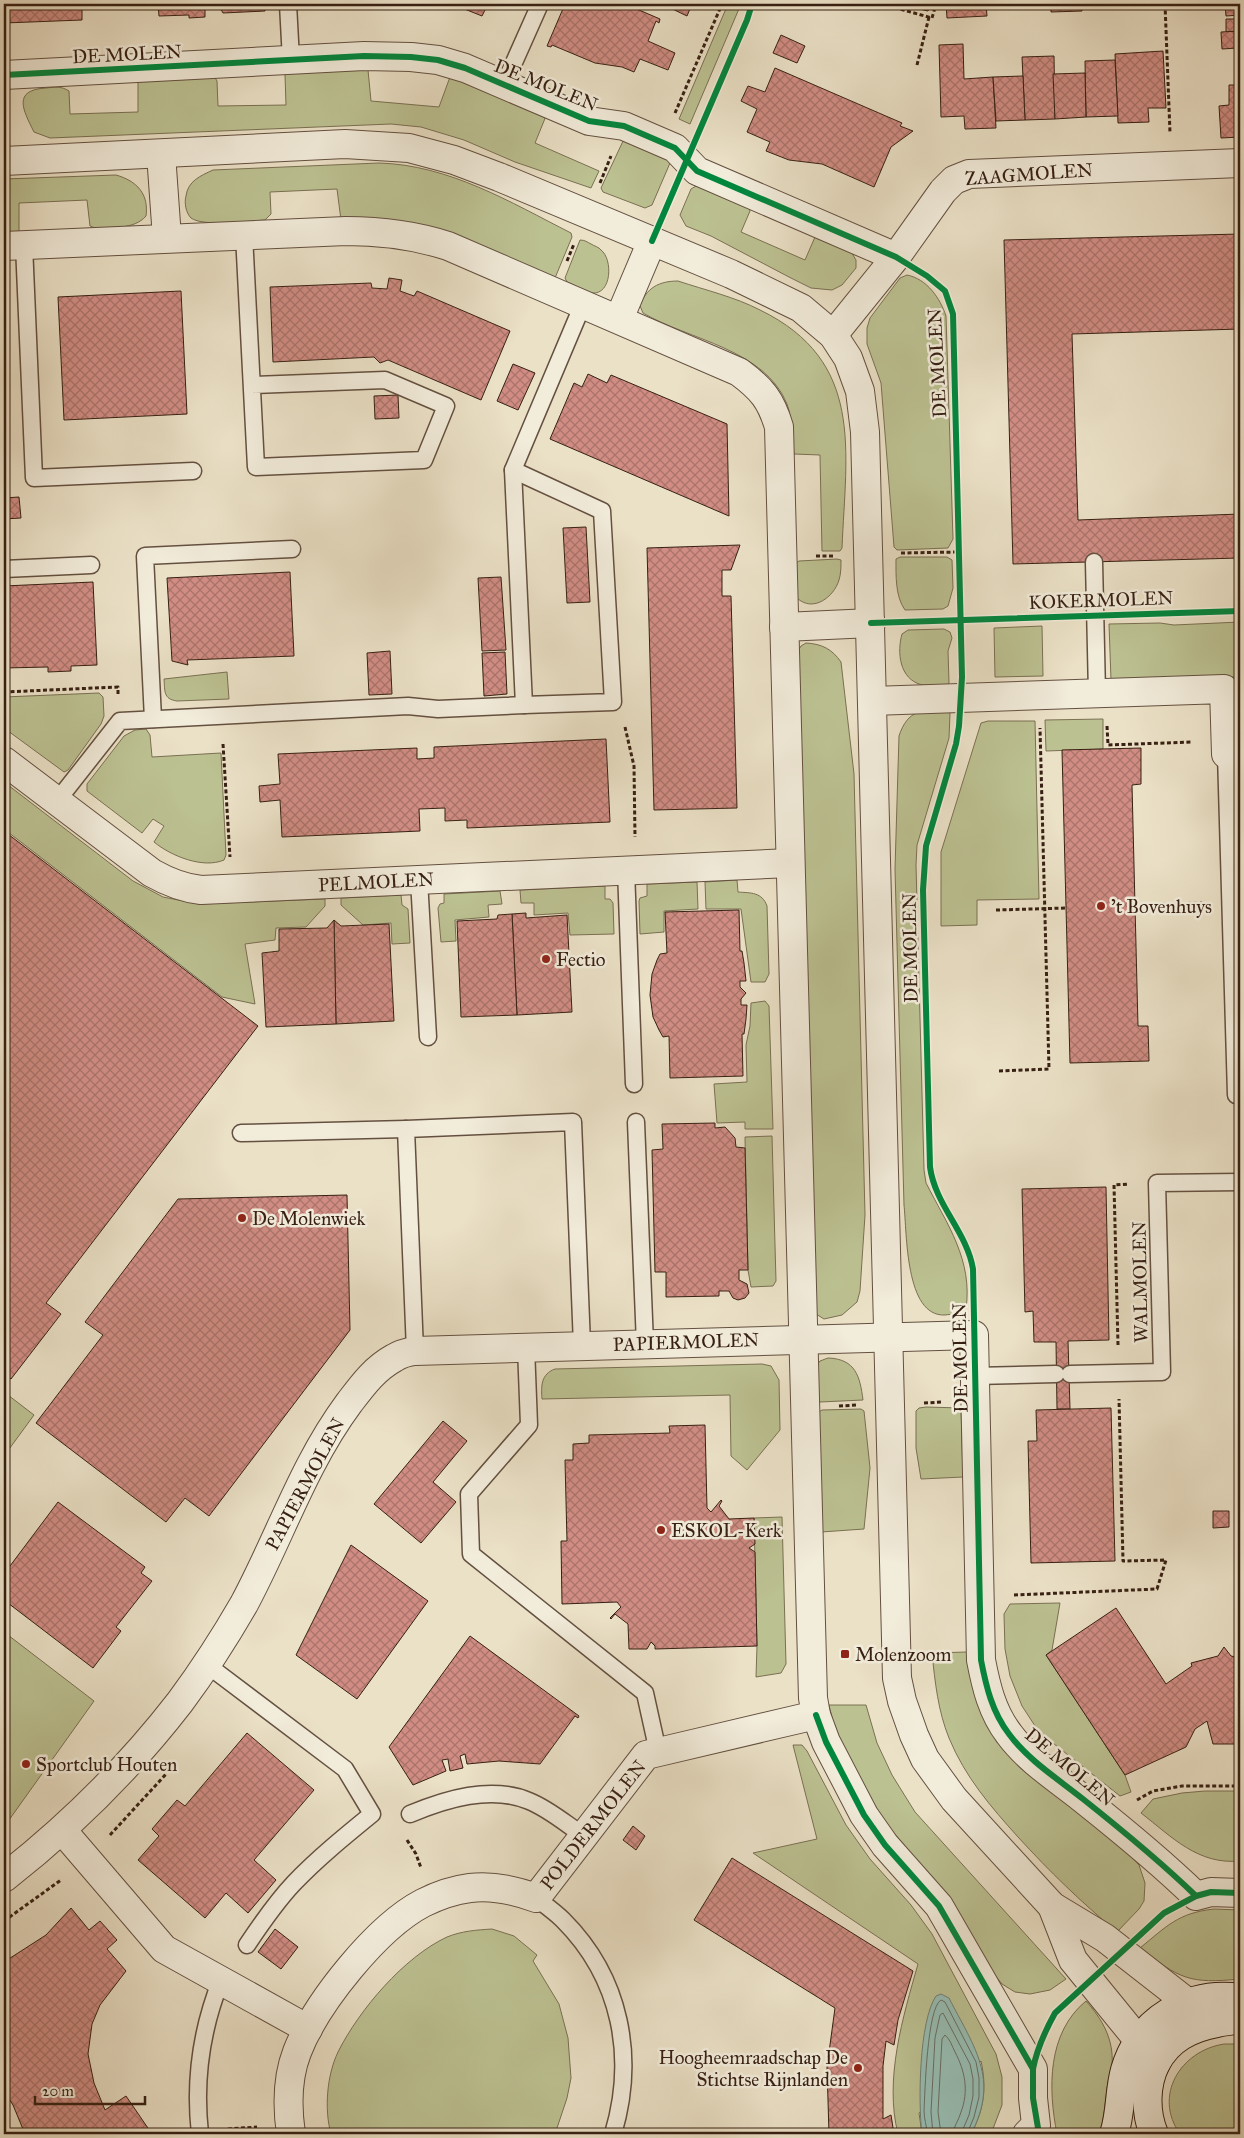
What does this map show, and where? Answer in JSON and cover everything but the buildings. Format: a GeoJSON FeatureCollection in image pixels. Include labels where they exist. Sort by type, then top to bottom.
{"type":"FeatureCollection","features":[{"type":"Feature","properties":{"kind":"street","name":"DE MOLEN"},"geometry":{"type":"LineString","coordinates":[[4,75],[364,56],[411,57],[438,60],[464,68],[589,121],[624,126],[675,148],[697,171],[896,257]]}},
{"type":"Feature","properties":{"kind":"street","name":"DE MOLEN"},"geometry":{"type":"LineString","coordinates":[[4,157],[161,154],[323,144],[409,148],[454,160],[491,174],[731,274],[801,308],[833,335],[855,374],[862,411],[871,624],[887,1338],[897,1678],[907,1718],[925,1759],[954,1799],[1052,1906],[1105,1938],[1187,2002]]}},
{"type":"Feature","properties":{"kind":"street"},"geometry":{"type":"LineString","coordinates":[[161,154],[167,238]]}},
{"type":"Feature","properties":{"kind":"street","name":"ZAAGMOLEN"},"geometry":{"type":"LineString","coordinates":[[833,335],[896,257],[943,192],[961,176],[969,174],[1240,163]]}},
{"type":"Feature","properties":{"kind":"street"},"geometry":{"type":"LineString","coordinates":[[14,245],[362,231],[396,233],[422,238],[448,246],[739,372],[756,384],[774,409],[779,427],[802,1339],[812,1677],[816,1715],[826,1742],[864,1816],[885,1844],[939,1906],[1034,2069],[1032,2130]]}},
{"type":"Feature","properties":{"kind":"street"},"geometry":{"type":"LineString","coordinates":[[619,319],[652,241]]}},
{"type":"Feature","properties":{"kind":"street"},"geometry":{"type":"LineString","coordinates":[[784,627],[871,624]]}},
{"type":"Feature","properties":{"kind":"street"},"geometry":{"type":"LineString","coordinates":[[872,701],[1224,689],[1226,747]]}},
{"type":"Feature","properties":{"kind":"street","name":"PELMOLEN"},"geometry":{"type":"LineString","coordinates":[[4,761],[163,880],[188,889],[232,889],[790,863]]}},
{"type":"Feature","properties":{"kind":"street","name":"DE MOLEN"},"geometry":{"type":"LineString","coordinates":[[887,1338],[974,1335],[981,1660],[985,1682],[999,1718],[1021,1748],[1157,1858],[1196,1896],[1211,1892],[1240,1893]]}},
{"type":"Feature","properties":{"kind":"street","name":"PAPIERMOLEN"},"geometry":{"type":"LineString","coordinates":[[4,1878],[62,1830],[138,1752],[180,1701],[206,1664],[243,1604],[294,1495],[334,1424],[362,1385],[374,1372],[395,1357],[415,1351],[887,1338]]}},
{"type":"Feature","properties":{"kind":"street","name":"POLDERMOLEN"},"geometry":{"type":"LineString","coordinates":[[290,2129],[289,2095],[292,2072],[297,2053],[308,2029],[333,1989],[368,1948],[395,1922],[423,1904],[445,1894],[470,1888],[514,1890],[536,1898],[646,1755],[816,1715]]}},
{"type":"Feature","properties":{"kind":"street"},"geometry":{"type":"LineString","coordinates":[[62,1830],[158,1944],[308,2029]]}},
{"type":"Feature","properties":{"kind":"street","name":"DE MOLEN"},"geometry":{"type":"LineString","coordinates":[[1052,1906],[1073,1960],[1156,2063]]}},
{"type":"Feature","properties":{"kind":"street"},"geometry":{"type":"LineString","coordinates":[[1116,2127],[1126,2069],[1140,2041],[1150,2028],[1172,2009],[1187,2002],[1216,1996],[1240,1998]]}},
{"type":"Feature","properties":{"kind":"street"},"geometry":{"type":"LineString","coordinates":[[1149,2132],[1148,2091],[1151,2073],[1161,2054],[1183,2034],[1198,2028],[1240,2019]]}},
{"type":"Feature","properties":{"kind":"lane"},"geometry":{"type":"LineString","coordinates":[[288,4],[291,60]]}},
{"type":"Feature","properties":{"kind":"lane"},"geometry":{"type":"LineString","coordinates":[[504,85],[540,4]]}},
{"type":"Feature","properties":{"kind":"lane"},"geometry":{"type":"LineString","coordinates":[[244,235],[256,467],[424,460],[446,406],[385,380],[252,385]]}},
{"type":"Feature","properties":{"kind":"lane"},"geometry":{"type":"LineString","coordinates":[[14,245],[34,478],[193,470]]}},
{"type":"Feature","properties":{"kind":"lane"},"geometry":{"type":"LineString","coordinates":[[524,705],[513,470],[583,304]]}},
{"type":"Feature","properties":{"kind":"lane"},"geometry":{"type":"LineString","coordinates":[[57,801],[120,721],[408,706],[438,710],[613,702],[602,511],[513,470]]}},
{"type":"Feature","properties":{"kind":"lane"},"geometry":{"type":"LineString","coordinates":[[153,719],[145,556],[292,549]]}},
{"type":"Feature","properties":{"kind":"lane"},"geometry":{"type":"LineString","coordinates":[[1094,562],[1101,693]]}},
{"type":"Feature","properties":{"kind":"lane"},"geometry":{"type":"LineString","coordinates":[[4,569],[91,565]]}},
{"type":"Feature","properties":{"kind":"lane"},"geometry":{"type":"LineString","coordinates":[[1226,747],[1236,1095]]}},
{"type":"Feature","properties":{"kind":"lane"},"geometry":{"type":"LineString","coordinates":[[631,870],[634,1084]]}},
{"type":"Feature","properties":{"kind":"lane"},"geometry":{"type":"LineString","coordinates":[[419,880],[428,1037]]}},
{"type":"Feature","properties":{"kind":"lane"},"geometry":{"type":"LineString","coordinates":[[242,1133],[573,1122],[582,1345]]}},
{"type":"Feature","properties":{"kind":"lane"},"geometry":{"type":"LineString","coordinates":[[636,1122],[645,1344]]}},
{"type":"Feature","properties":{"kind":"lane"},"geometry":{"type":"LineString","coordinates":[[406,1129],[415,1351]]}},
{"type":"Feature","properties":{"kind":"lane"},"geometry":{"type":"LineString","coordinates":[[1157,1183],[1240,1182]]}},
{"type":"Feature","properties":{"kind":"lane","name":"WALMOLEN"},"geometry":{"type":"LineString","coordinates":[[975,1376],[1162,1372],[1157,1183]]}},
{"type":"Feature","properties":{"kind":"lane"},"geometry":{"type":"LineString","coordinates":[[526,1347],[529,1425],[469,1494],[471,1554],[645,1693],[658,1752]]}},
{"type":"Feature","properties":{"kind":"lane"},"geometry":{"type":"LineString","coordinates":[[206,1664],[345,1769],[372,1814],[314,1862],[292,1885],[272,1909],[247,1945]]}},
{"type":"Feature","properties":{"kind":"lane"},"geometry":{"type":"LineString","coordinates":[[410,1814],[451,1799],[476,1794],[503,1795],[528,1800],[548,1810],[584,1836]]}},
{"type":"Feature","properties":{"kind":"lane"},"geometry":{"type":"LineString","coordinates":[[536,1898],[562,1919],[585,1945],[599,1966],[610,1990],[624,2043],[624,2078],[620,2111],[613,2134]]}},
{"type":"Feature","properties":{"kind":"lane"},"geometry":{"type":"LineString","coordinates":[[200,2133],[197,2108],[202,2044],[209,2011],[221,1980]]}},
{"type":"Feature","properties":{"kind":"path"},"geometry":{"type":"LineString","coordinates":[[662,143],[722,4]]}},
{"type":"Feature","properties":{"kind":"path"},"geometry":{"type":"LineString","coordinates":[[882,4],[929,18]]}},
{"type":"Feature","properties":{"kind":"path"},"geometry":{"type":"LineString","coordinates":[[917,65],[929,18],[932,18],[936,4]]}},
{"type":"Feature","properties":{"kind":"path"},"geometry":{"type":"LineString","coordinates":[[1165,4],[1172,166]]}},
{"type":"Feature","properties":{"kind":"path"},"geometry":{"type":"LineString","coordinates":[[959,542],[960,561]]}},
{"type":"Feature","properties":{"kind":"path"},"geometry":{"type":"LineString","coordinates":[[4,692],[118,687],[120,721]]}},
{"type":"Feature","properties":{"kind":"path"},"geometry":{"type":"LineString","coordinates":[[1101,693],[1108,745],[1226,747]]}},
{"type":"Feature","properties":{"kind":"path"},"geometry":{"type":"LineString","coordinates":[[999,1071],[1049,1069],[1039,695]]}},
{"type":"Feature","properties":{"kind":"path"},"geometry":{"type":"LineString","coordinates":[[613,702],[623,718],[634,766],[631,870]]}},
{"type":"Feature","properties":{"kind":"path"},"geometry":{"type":"LineString","coordinates":[[222,716],[232,889]]}},
{"type":"Feature","properties":{"kind":"path"},"geometry":{"type":"LineString","coordinates":[[1135,905],[1230,902]]}},
{"type":"Feature","properties":{"kind":"path"},"geometry":{"type":"LineString","coordinates":[[996,910],[1066,908]]}},
{"type":"Feature","properties":{"kind":"path"},"geometry":{"type":"LineString","coordinates":[[979,1596],[1157,1589],[1166,1560],[1123,1561],[1114,1185],[1157,1183]]}},
{"type":"Feature","properties":{"kind":"path"},"geometry":{"type":"LineString","coordinates":[[1115,1824],[1133,1802],[1153,1791],[1182,1786],[1240,1786]]}},
{"type":"Feature","properties":{"kind":"path"},"geometry":{"type":"LineString","coordinates":[[372,1814],[388,1814],[406,1839],[416,1854],[433,1900]]}},
{"type":"Feature","properties":{"kind":"path"},"geometry":{"type":"LineString","coordinates":[[200,2133],[290,2129]]}},
{"type":"Feature","properties":{"kind":"green space"},"geometry":{"type":"Polygon","coordinates":[[[728,4],[741,4],[690,124],[679,119],[728,4]]]}},
{"type":"Feature","properties":{"kind":"green space"},"geometry":{"type":"Polygon","coordinates":[[[364,68],[368,70],[371,101],[439,107],[450,77],[455,76],[546,116],[535,143],[599,171],[591,188],[515,162],[464,140],[421,127],[391,124],[50,138],[34,132],[26,116],[23,102],[24,97],[28,93],[35,90],[58,87],[69,91],[70,114],[138,112],[138,80],[214,76],[217,81],[218,106],[286,105],[285,75],[290,72],[364,68]]]}},
{"type":"Feature","properties":{"kind":"green space"},"geometry":{"type":"Polygon","coordinates":[[[624,139],[667,155],[670,163],[652,205],[645,208],[603,192],[601,188],[624,139]]]}},
{"type":"Feature","properties":{"kind":"green space"},"geometry":{"type":"Polygon","coordinates":[[[379,163],[405,165],[430,170],[454,178],[502,198],[571,233],[572,237],[555,278],[341,220],[337,189],[270,192],[271,214],[265,220],[227,223],[197,221],[191,218],[186,208],[185,199],[189,186],[199,177],[213,170],[379,163]]]}},
{"type":"Feature","properties":{"kind":"green space"},"geometry":{"type":"Polygon","coordinates":[[[116,175],[136,185],[146,201],[146,216],[135,224],[122,227],[95,228],[90,226],[87,200],[19,203],[19,233],[4,236],[4,179],[116,175]]]}},
{"type":"Feature","properties":{"kind":"green space"},"geometry":{"type":"Polygon","coordinates":[[[696,186],[749,207],[750,211],[741,232],[805,260],[815,237],[819,237],[850,250],[856,260],[856,268],[842,285],[832,290],[811,288],[711,236],[686,226],[680,215],[691,189],[696,186]]]}},
{"type":"Feature","properties":{"kind":"green space"},"geometry":{"type":"Polygon","coordinates":[[[580,240],[599,248],[605,255],[609,268],[607,283],[599,292],[592,293],[586,291],[567,282],[565,278],[580,240]]]}},
{"type":"Feature","properties":{"kind":"green space"},"geometry":{"type":"Polygon","coordinates":[[[907,275],[921,281],[932,290],[946,316],[953,539],[948,548],[897,550],[894,547],[881,383],[867,344],[867,328],[870,318],[900,278],[907,275]]]}},
{"type":"Feature","properties":{"kind":"green space"},"geometry":{"type":"Polygon","coordinates":[[[678,281],[730,297],[760,310],[794,331],[818,355],[833,382],[842,411],[846,477],[842,548],[840,551],[822,551],[820,455],[794,454],[789,410],[776,385],[762,370],[744,358],[643,313],[640,306],[650,290],[665,282],[678,281]]]}},
{"type":"Feature","properties":{"kind":"green space"},"geometry":{"type":"Polygon","coordinates":[[[900,557],[947,557],[952,560],[953,588],[948,606],[943,609],[905,610],[899,598],[897,585],[896,559],[900,557]]]}},
{"type":"Feature","properties":{"kind":"green space"},"geometry":{"type":"Polygon","coordinates":[[[841,560],[840,578],[833,592],[828,597],[822,601],[810,604],[797,598],[796,563],[799,561],[841,560]]]}},
{"type":"Feature","properties":{"kind":"green space"},"geometry":{"type":"Polygon","coordinates":[[[1240,622],[1240,699],[1235,700],[1234,677],[1111,680],[1109,624],[1160,623],[1174,625],[1240,622]]]}},
{"type":"Feature","properties":{"kind":"green space"},"geometry":{"type":"Polygon","coordinates":[[[1042,626],[1043,676],[995,677],[994,628],[1042,626]]]}},
{"type":"Feature","properties":{"kind":"green space"},"geometry":{"type":"Polygon","coordinates":[[[944,629],[950,632],[952,638],[948,651],[949,683],[947,685],[922,685],[914,682],[904,671],[900,656],[902,634],[908,630],[944,629]]]}},
{"type":"Feature","properties":{"kind":"green space"},"geometry":{"type":"Polygon","coordinates":[[[806,643],[826,648],[841,662],[854,774],[865,1215],[860,1291],[857,1302],[842,1315],[824,1319],[816,1314],[798,651],[806,643]]]}},
{"type":"Feature","properties":{"kind":"green space"},"geometry":{"type":"Polygon","coordinates":[[[227,672],[229,699],[177,701],[169,698],[165,691],[164,679],[227,672]]]}},
{"type":"Feature","properties":{"kind":"green space"},"geometry":{"type":"Polygon","coordinates":[[[99,693],[103,697],[104,716],[101,724],[68,770],[64,772],[4,728],[4,697],[99,693]]]}},
{"type":"Feature","properties":{"kind":"green space"},"geometry":{"type":"Polygon","coordinates":[[[947,709],[950,713],[949,738],[917,845],[916,865],[924,1170],[926,1183],[950,1228],[966,1274],[966,1309],[958,1313],[945,1315],[932,1312],[922,1303],[915,1288],[908,1253],[904,1205],[895,869],[899,736],[907,721],[917,713],[947,709]]]}},
{"type":"Feature","properties":{"kind":"green space"},"geometry":{"type":"Polygon","coordinates":[[[1103,719],[1103,749],[1046,751],[1045,720],[1103,719]]]}},
{"type":"Feature","properties":{"kind":"green space"},"geometry":{"type":"Polygon","coordinates":[[[988,721],[1035,721],[1039,899],[977,900],[977,925],[941,926],[941,852],[981,723],[988,721]]]}},
{"type":"Feature","properties":{"kind":"green space"},"geometry":{"type":"Polygon","coordinates":[[[146,729],[150,735],[152,757],[221,753],[226,855],[224,860],[207,863],[197,862],[169,852],[154,842],[164,826],[153,819],[142,833],[87,791],[87,784],[124,736],[135,730],[146,729]]]}},
{"type":"Feature","properties":{"kind":"green space"},"geometry":{"type":"Polygon","coordinates":[[[4,782],[133,881],[163,897],[199,904],[325,899],[325,906],[306,927],[276,928],[275,940],[245,944],[255,1004],[222,997],[4,829],[4,782]]]}},
{"type":"Feature","properties":{"kind":"green space"},"geometry":{"type":"Polygon","coordinates":[[[737,880],[738,892],[752,893],[759,896],[765,901],[767,906],[769,974],[765,982],[751,982],[741,909],[706,909],[705,882],[737,880]]]}},
{"type":"Feature","properties":{"kind":"green space"},"geometry":{"type":"Polygon","coordinates":[[[697,882],[698,909],[664,911],[664,932],[640,934],[639,901],[640,898],[647,896],[647,884],[697,882]]]}},
{"type":"Feature","properties":{"kind":"green space"},"geometry":{"type":"Polygon","coordinates":[[[605,886],[605,899],[610,899],[613,903],[614,934],[570,935],[568,913],[534,915],[534,903],[521,903],[520,890],[605,886]]]}},
{"type":"Feature","properties":{"kind":"green space"},"geometry":{"type":"Polygon","coordinates":[[[500,891],[502,904],[488,905],[489,917],[455,920],[456,941],[441,942],[438,908],[440,904],[444,903],[444,894],[500,891]]]}},
{"type":"Feature","properties":{"kind":"green space"},"geometry":{"type":"Polygon","coordinates":[[[401,895],[402,905],[408,909],[410,943],[392,944],[391,923],[363,925],[341,905],[341,898],[401,895]]]}},
{"type":"Feature","properties":{"kind":"green space"},"geometry":{"type":"Polygon","coordinates":[[[765,1001],[769,1006],[773,1129],[745,1129],[745,1122],[717,1123],[714,1084],[747,1082],[746,1045],[750,1026],[751,1003],[765,1001]]]}},
{"type":"Feature","properties":{"kind":"green space"},"geometry":{"type":"Polygon","coordinates":[[[772,1136],[776,1281],[773,1286],[751,1287],[748,1270],[745,1137],[772,1136]]]}},
{"type":"Feature","properties":{"kind":"green space"},"geometry":{"type":"Polygon","coordinates":[[[828,1358],[837,1359],[851,1366],[858,1377],[863,1400],[820,1402],[818,1398],[817,1365],[820,1361],[828,1358]]]}},
{"type":"Feature","properties":{"kind":"green space"},"geometry":{"type":"Polygon","coordinates":[[[762,1364],[771,1366],[779,1380],[780,1430],[747,1470],[731,1456],[730,1395],[542,1399],[544,1377],[555,1369],[762,1364]]]}},
{"type":"Feature","properties":{"kind":"green space"},"geometry":{"type":"Polygon","coordinates":[[[4,1392],[34,1415],[4,1456],[4,1392]]]}},
{"type":"Feature","properties":{"kind":"green space"},"geometry":{"type":"Polygon","coordinates":[[[919,1408],[961,1408],[963,1477],[921,1479],[916,1448],[916,1411],[919,1408]]]}},
{"type":"Feature","properties":{"kind":"green space"},"geometry":{"type":"Polygon","coordinates":[[[861,1409],[864,1411],[870,1468],[864,1529],[821,1532],[819,1412],[822,1410],[861,1409]]]}},
{"type":"Feature","properties":{"kind":"green space"},"geometry":{"type":"Polygon","coordinates":[[[782,1517],[786,1664],[781,1673],[756,1677],[754,1518],[782,1517]]]}},
{"type":"Feature","properties":{"kind":"green space"},"geometry":{"type":"Polygon","coordinates":[[[1060,1603],[1052,1650],[1046,1655],[1125,1775],[1131,1792],[1120,1796],[1039,1732],[1022,1706],[1010,1676],[1005,1649],[1004,1614],[1010,1604],[1060,1603]]]}},
{"type":"Feature","properties":{"kind":"green space","name":"Sportclub Houten"},"geometry":{"type":"Polygon","coordinates":[[[4,1632],[94,1701],[4,1827],[4,1632]]]}},
{"type":"Feature","properties":{"kind":"green space"},"geometry":{"type":"Polygon","coordinates":[[[967,1652],[994,1734],[1012,1759],[1117,1841],[1139,1865],[1145,1883],[1144,1901],[1117,1932],[1066,1886],[1018,1837],[979,1791],[955,1752],[945,1728],[940,1707],[932,1653],[967,1652]]]}},
{"type":"Feature","properties":{"kind":"green space"},"geometry":{"type":"Polygon","coordinates":[[[829,1705],[866,1705],[877,1743],[892,1775],[915,1812],[1066,1979],[1050,1990],[1030,1994],[1015,1992],[1002,1984],[989,1968],[964,1921],[949,1898],[888,1826],[876,1809],[835,1730],[829,1705]]]}},
{"type":"Feature","properties":{"kind":"green space"},"geometry":{"type":"Polygon","coordinates":[[[793,1745],[802,1745],[807,1751],[846,1825],[870,1859],[911,1905],[932,1934],[996,2054],[1002,2077],[1002,2105],[991,2134],[971,2134],[979,2116],[983,2099],[984,2080],[981,2061],[919,2113],[922,2134],[898,2134],[894,2113],[894,2070],[901,2027],[918,1964],[753,1853],[817,1839],[793,1745]]]}},
{"type":"Feature","properties":{"kind":"green space"},"geometry":{"type":"Polygon","coordinates":[[[1240,1791],[1240,1861],[1211,1859],[1198,1854],[1175,1840],[1141,1813],[1153,1799],[1182,1793],[1240,1791]]]}},
{"type":"Feature","properties":{"kind":"green space"},"geometry":{"type":"Polygon","coordinates":[[[1214,1909],[1240,1910],[1240,1979],[1208,1981],[1186,1977],[1165,1967],[1140,1948],[1182,1917],[1214,1909]]]}},
{"type":"Feature","properties":{"kind":"green space"},"geometry":{"type":"Polygon","coordinates":[[[492,1929],[514,1936],[537,1955],[533,1961],[559,2004],[568,2038],[571,2078],[567,2098],[555,2134],[331,2134],[327,2103],[331,2071],[338,2052],[347,2036],[370,2002],[399,1971],[431,1946],[458,1933],[492,1929]]]}},
{"type":"Feature","properties":{"kind":"green space"},"geometry":{"type":"Polygon","coordinates":[[[1086,2001],[1106,2030],[1112,2056],[1100,2134],[1057,2134],[1052,2099],[1052,2081],[1057,2045],[1073,2014],[1086,2001]]]}},
{"type":"Feature","properties":{"kind":"green space"},"geometry":{"type":"Polygon","coordinates":[[[1224,2044],[1240,2044],[1240,2133],[1180,2134],[1172,2120],[1169,2105],[1170,2091],[1175,2077],[1195,2056],[1208,2048],[1224,2044]]]}},
{"type":"Feature","properties":{"kind":"water"},"geometry":{"type":"Polygon","coordinates":[[[941,1994],[949,1998],[975,2048],[980,2064],[983,2096],[979,2114],[971,2134],[922,2134],[920,2083],[923,2042],[930,2008],[936,1996],[941,1994]]]}},
{"type":"Feature","properties":{"kind":"cycle path"},"geometry":{"type":"LineString","coordinates":[[652,241],[747,20],[752,4]]}},
{"type":"Feature","properties":{"kind":"cycle path"},"geometry":{"type":"LineString","coordinates":[[4,75],[364,56],[411,57],[438,60],[465,68],[589,121],[624,126],[675,148],[697,171],[896,257],[927,276],[945,291],[953,314],[962,677],[956,744],[926,846],[923,890],[930,1167],[938,1194],[958,1230],[970,1256],[973,1269],[981,1660],[988,1689],[998,1717],[1009,1734],[1034,1761],[1126,1834],[1169,1870],[1196,1896],[1211,1892],[1240,1893]]}},
{"type":"Feature","properties":{"kind":"cycle path","name":"KOKERMOLEN"},"geometry":{"type":"LineString","coordinates":[[871,623],[1240,611]]}},
{"type":"Feature","properties":{"kind":"cycle path"},"geometry":{"type":"LineString","coordinates":[[816,1715],[826,1742],[864,1815],[885,1845],[939,1906],[1033,2069],[1033,2098],[1039,2134]]}},
{"type":"Feature","properties":{"kind":"cycle path"},"geometry":{"type":"LineString","coordinates":[[1033,2069],[1042,2040],[1055,2013],[1164,1913],[1196,1896]]}},
{"type":"Feature","properties":{"kind":"place","name":"'t Bovenhuys"},"geometry":{"type":"Point","coordinates":[1101,906]}},
{"type":"Feature","properties":{"kind":"place","name":"Fectio"},"geometry":{"type":"Point","coordinates":[546,959]}},
{"type":"Feature","properties":{"kind":"place","name":"De Molenwiek"},"geometry":{"type":"Point","coordinates":[242,1218]}},
{"type":"Feature","properties":{"kind":"place","name":"ESKOL-Kerk"},"geometry":{"type":"Point","coordinates":[661,1530]}},
{"type":"Feature","properties":{"kind":"place","name":"Molenzoom"},"geometry":{"type":"Point","coordinates":[845,1654]}},
{"type":"Feature","properties":{"kind":"place","name":"Sportclub Houten"},"geometry":{"type":"Point","coordinates":[26,1764]}},
{"type":"Feature","properties":{"kind":"place","name":"Hoogheemraadschap De Stichtse Rijnlanden"},"geometry":{"type":"Point","coordinates":[858,2068]}}]}
